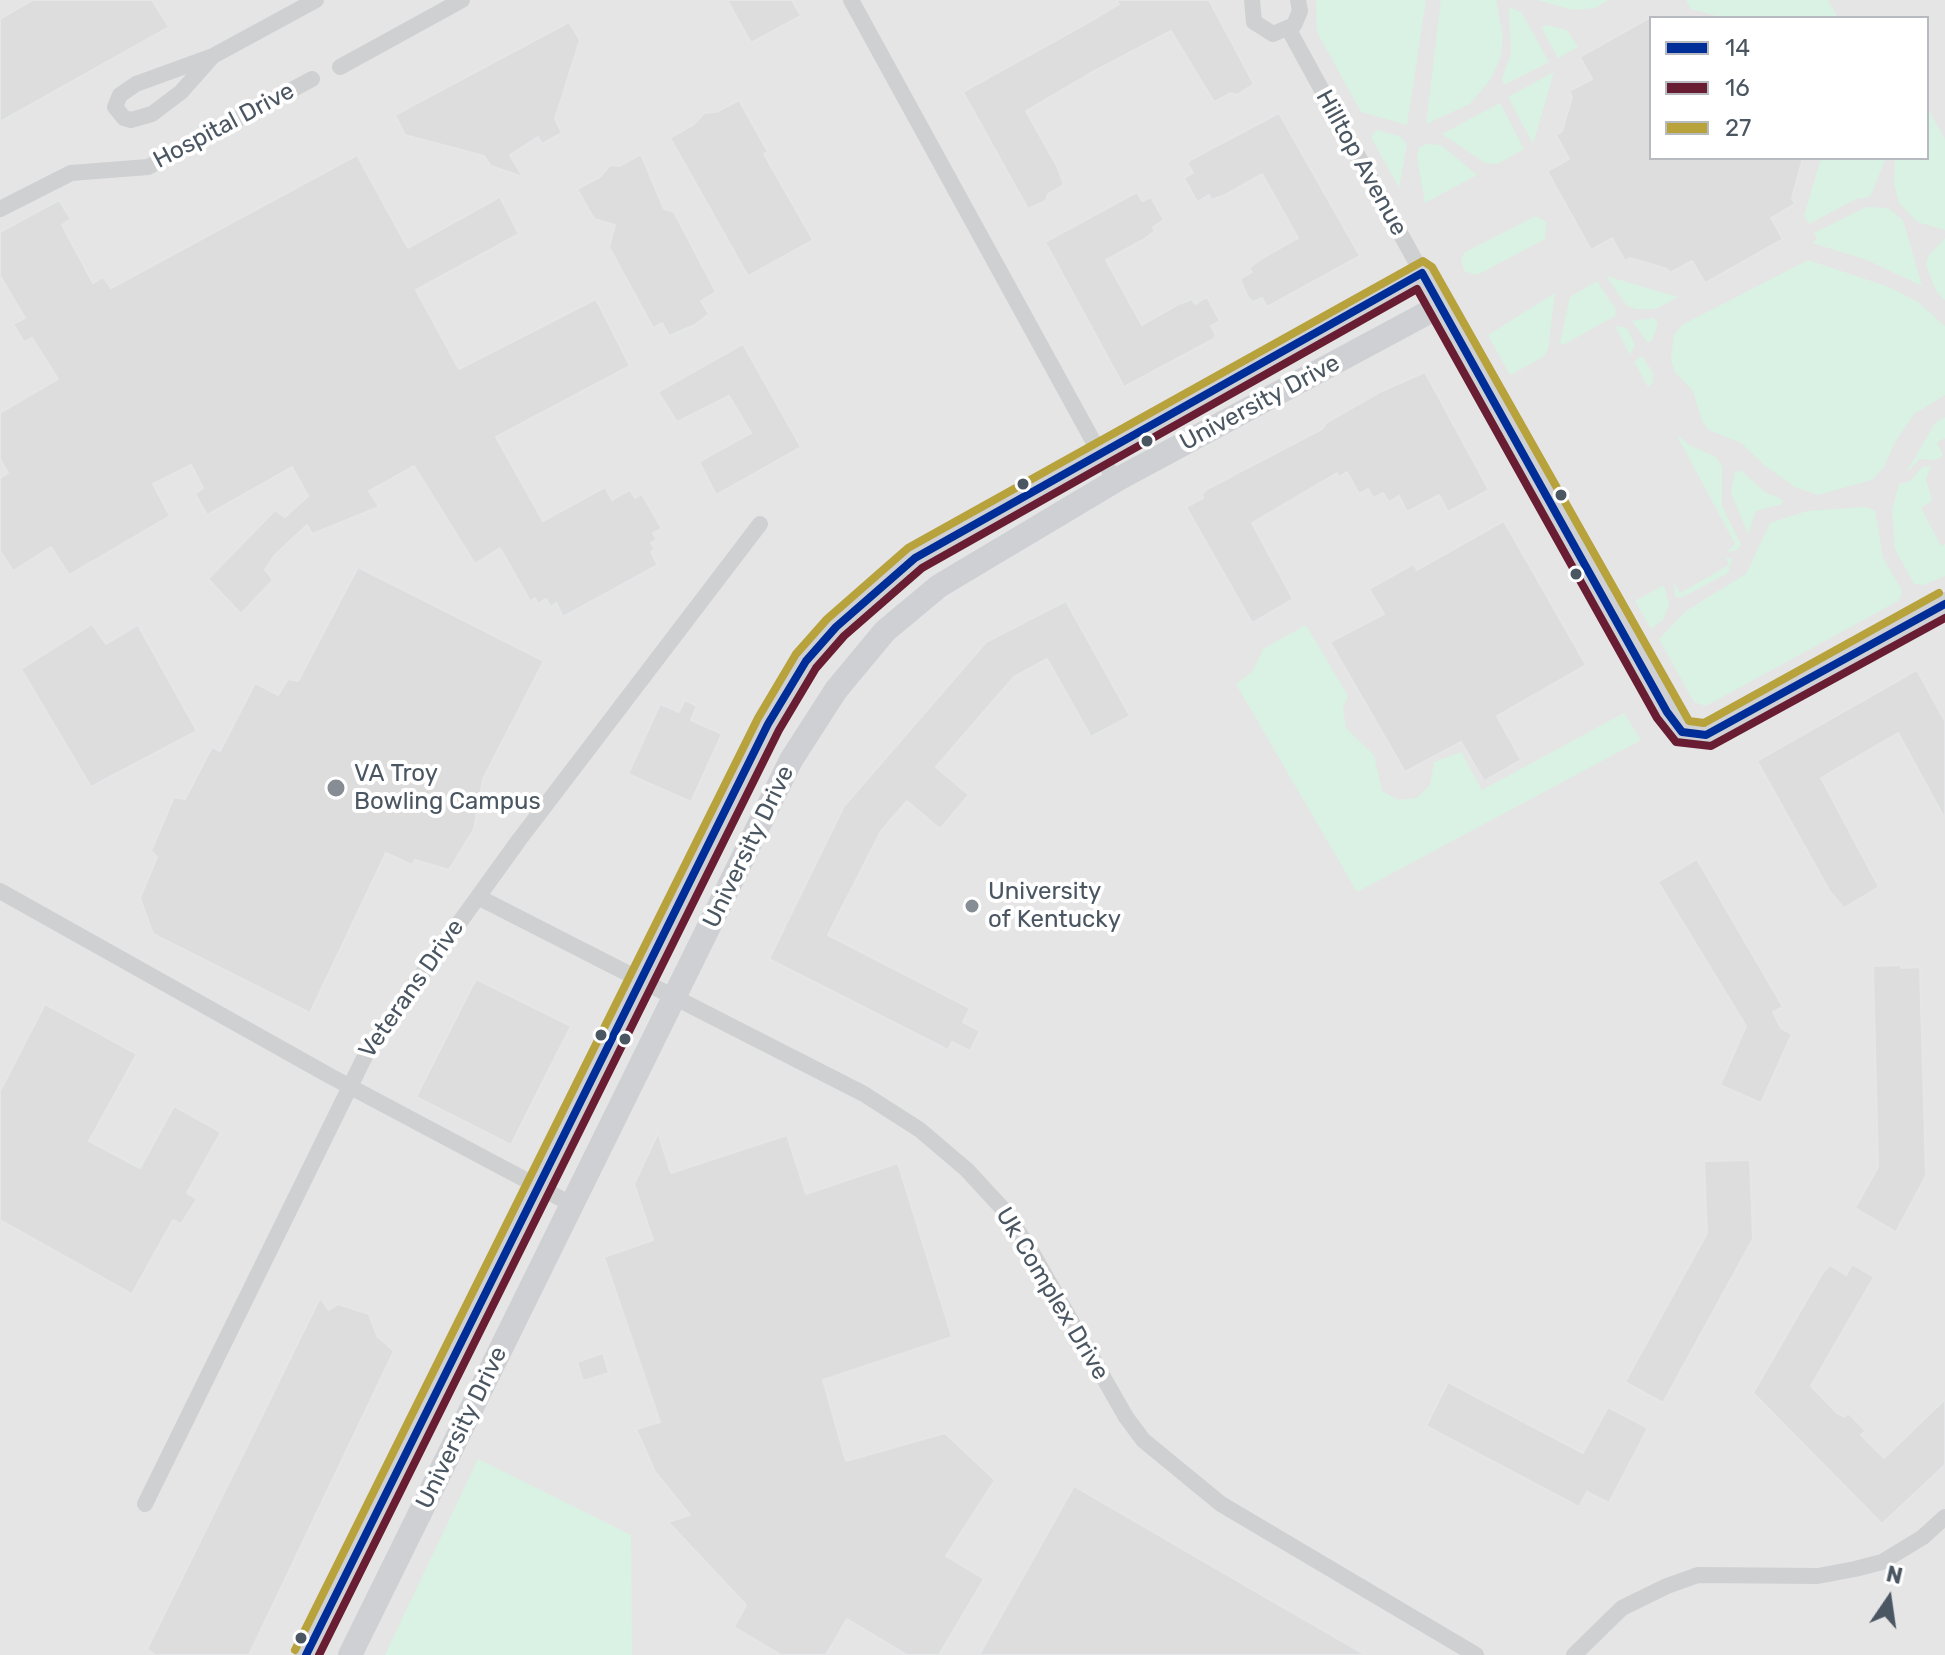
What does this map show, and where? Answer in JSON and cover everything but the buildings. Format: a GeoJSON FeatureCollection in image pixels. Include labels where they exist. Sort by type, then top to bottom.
{"type":"FeatureCollection","features":[{"type":"Feature","properties":{"kind":"street"},"geometry":{"type":"LineString","coordinates":[[213,56],[181,92],[152,114],[131,120],[124,118],[115,107],[120,95],[136,84],[213,56],[316,0]]}},
{"type":"Feature","properties":{"kind":"street"},"geometry":{"type":"LineString","coordinates":[[340,67],[462,0]]}},
{"type":"Feature","properties":{"kind":"street"},"geometry":{"type":"LineString","coordinates":[[851,0],[1115,481]]}},
{"type":"Feature","properties":{"kind":"street"},"geometry":{"type":"LineString","coordinates":[[1252,0],[1251,14],[1259,28],[1273,34],[1289,30],[1298,18],[1298,0]]}},
{"type":"Feature","properties":{"kind":"street","name":"Hilltop Avenue"},"geometry":{"type":"LineString","coordinates":[[1289,30],[1675,726],[1690,736],[1706,735],[1945,604]]}},
{"type":"Feature","properties":{"kind":"street","name":"Hospital Drive"},"geometry":{"type":"LineString","coordinates":[[0,209],[71,173],[148,167],[312,79]]}},
{"type":"Feature","properties":{"kind":"street","name":"University Drive"},"geometry":{"type":"LineString","coordinates":[[306,1655],[768,724],[806,661],[834,630],[915,558],[1422,273]]}},
{"type":"Feature","properties":{"kind":"street","name":"University Drive"},"geometry":{"type":"LineString","coordinates":[[350,1655],[811,725],[885,631],[939,586],[1115,481],[1440,306]]}},
{"type":"Feature","properties":{"kind":"street","name":"Veterans Drive"},"geometry":{"type":"LineString","coordinates":[[145,1504],[371,1044],[760,524]]}},
{"type":"Feature","properties":{"kind":"street"},"geometry":{"type":"LineString","coordinates":[[0,891],[348,1086],[571,1204]]}},
{"type":"Feature","properties":{"kind":"street","name":"Uk Complex Drive"},"geometry":{"type":"LineString","coordinates":[[478,897],[639,982],[864,1094],[920,1130],[967,1170],[1003,1209],[1126,1417],[1143,1440],[1191,1481],[1246,1519],[1476,1655]]}},
{"type":"Feature","properties":{"kind":"street"},"geometry":{"type":"LineString","coordinates":[[1574,1655],[1622,1608],[1667,1586],[1698,1575],[1818,1576],[1882,1562],[1923,1537],[1945,1517]]}},
{"type":"Feature","properties":{"kind":"shaded area","name":"University of Kentucky"},"geometry":{"type":"Polygon","coordinates":[[[0,0],[1945,0],[1945,1655],[0,1655],[0,0]]]}},
{"type":"Feature","properties":{"kind":"green space"},"geometry":{"type":"Polygon","coordinates":[[[1316,0],[1426,0],[1407,125],[1361,112],[1317,32],[1316,0]]]}},
{"type":"Feature","properties":{"kind":"green space"},"geometry":{"type":"Polygon","coordinates":[[[1441,0],[1496,0],[1503,38],[1500,59],[1490,80],[1470,104],[1426,124],[1441,0]]]}},
{"type":"Feature","properties":{"kind":"green space"},"geometry":{"type":"Polygon","coordinates":[[[1537,0],[1608,0],[1595,8],[1573,10],[1537,0]]]}},
{"type":"Feature","properties":{"kind":"green space"},"geometry":{"type":"Polygon","coordinates":[[[1686,0],[1828,0],[1837,16],[1717,16],[1691,9],[1686,0]]]}},
{"type":"Feature","properties":{"kind":"green space"},"geometry":{"type":"Polygon","coordinates":[[[1509,9],[1522,13],[1549,62],[1504,85],[1502,78],[1511,54],[1509,9]]]}},
{"type":"Feature","properties":{"kind":"green space"},"geometry":{"type":"Polygon","coordinates":[[[1546,25],[1567,30],[1578,47],[1558,58],[1541,27],[1546,25]]]}},
{"type":"Feature","properties":{"kind":"green space"},"geometry":{"type":"Polygon","coordinates":[[[1554,72],[1533,144],[1508,97],[1554,72]]]}},
{"type":"Feature","properties":{"kind":"green space"},"geometry":{"type":"Polygon","coordinates":[[[1500,103],[1524,149],[1497,164],[1485,163],[1442,134],[1500,103]]]}},
{"type":"Feature","properties":{"kind":"green space"},"geometry":{"type":"Polygon","coordinates":[[[1929,111],[1945,139],[1945,230],[1917,222],[1899,203],[1894,183],[1895,160],[1929,160],[1929,111]]]}},
{"type":"Feature","properties":{"kind":"green space"},"geometry":{"type":"Polygon","coordinates":[[[1376,130],[1400,136],[1407,144],[1399,188],[1371,137],[1376,130]]]}},
{"type":"Feature","properties":{"kind":"green space"},"geometry":{"type":"Polygon","coordinates":[[[1426,144],[1441,145],[1477,175],[1425,203],[1417,158],[1419,148],[1426,144]]]}},
{"type":"Feature","properties":{"kind":"green space"},"geometry":{"type":"Polygon","coordinates":[[[1820,160],[1885,160],[1870,197],[1856,199],[1809,224],[1804,216],[1820,160]]]}},
{"type":"Feature","properties":{"kind":"green space"},"geometry":{"type":"Polygon","coordinates":[[[1866,207],[1888,208],[1903,220],[1922,286],[1867,260],[1812,243],[1817,239],[1814,233],[1866,207]]]}},
{"type":"Feature","properties":{"kind":"green space"},"geometry":{"type":"Polygon","coordinates":[[[1536,216],[1546,222],[1545,239],[1477,275],[1464,271],[1461,258],[1465,252],[1536,216]]]}},
{"type":"Feature","properties":{"kind":"green space"},"geometry":{"type":"Polygon","coordinates":[[[1945,238],[1945,300],[1936,291],[1926,265],[1928,256],[1945,238]]]}},
{"type":"Feature","properties":{"kind":"green space"},"geometry":{"type":"Polygon","coordinates":[[[1808,260],[1889,287],[1918,302],[1945,326],[1945,395],[1914,414],[1894,444],[1884,467],[1872,480],[1818,495],[1795,487],[1764,465],[1741,443],[1709,430],[1702,421],[1693,391],[1675,372],[1671,360],[1674,335],[1682,325],[1808,260]]]}},
{"type":"Feature","properties":{"kind":"green space"},"geometry":{"type":"Polygon","coordinates":[[[1606,276],[1678,297],[1656,309],[1636,309],[1627,306],[1606,276]]]}},
{"type":"Feature","properties":{"kind":"green space"},"geometry":{"type":"Polygon","coordinates":[[[1597,281],[1616,310],[1615,316],[1563,345],[1560,343],[1570,297],[1597,281]]]}},
{"type":"Feature","properties":{"kind":"green space"},"geometry":{"type":"Polygon","coordinates":[[[1555,293],[1548,349],[1543,357],[1510,375],[1488,335],[1555,293]]]}},
{"type":"Feature","properties":{"kind":"green space"},"geometry":{"type":"Polygon","coordinates":[[[1654,318],[1658,324],[1651,342],[1647,342],[1632,321],[1654,318]]]}},
{"type":"Feature","properties":{"kind":"green space"},"geometry":{"type":"Polygon","coordinates":[[[1615,326],[1627,328],[1635,345],[1630,355],[1615,326]]]}},
{"type":"Feature","properties":{"kind":"green space"},"geometry":{"type":"Polygon","coordinates":[[[1642,356],[1653,373],[1653,382],[1648,387],[1634,362],[1642,356]]]}},
{"type":"Feature","properties":{"kind":"green space"},"geometry":{"type":"Polygon","coordinates":[[[1945,417],[1945,438],[1937,442],[1943,455],[1936,460],[1920,459],[1906,473],[1935,423],[1945,417]]]}},
{"type":"Feature","properties":{"kind":"green space"},"geometry":{"type":"Polygon","coordinates":[[[1676,434],[1689,445],[1716,457],[1722,467],[1722,506],[1741,545],[1736,550],[1727,552],[1735,544],[1676,434]]]}},
{"type":"Feature","properties":{"kind":"green space"},"geometry":{"type":"Polygon","coordinates":[[[1931,466],[1926,479],[1932,501],[1921,508],[1941,546],[1945,544],[1945,576],[1924,585],[1914,584],[1895,549],[1892,510],[1899,484],[1910,481],[1922,467],[1931,466]]]}},
{"type":"Feature","properties":{"kind":"green space"},"geometry":{"type":"Polygon","coordinates":[[[1742,471],[1765,492],[1783,500],[1782,504],[1756,511],[1748,534],[1731,492],[1735,472],[1742,471]]]}},
{"type":"Feature","properties":{"kind":"green space"},"geometry":{"type":"Polygon","coordinates":[[[1866,507],[1875,510],[1883,558],[1903,592],[1898,601],[1706,706],[1694,702],[1659,639],[1686,611],[1746,574],[1770,523],[1807,511],[1866,507]]]}},
{"type":"Feature","properties":{"kind":"green space"},"geometry":{"type":"Polygon","coordinates":[[[1726,557],[1732,559],[1728,573],[1681,598],[1675,596],[1674,582],[1680,593],[1729,565],[1726,557]]]}},
{"type":"Feature","properties":{"kind":"green space"},"geometry":{"type":"Polygon","coordinates":[[[1664,585],[1669,605],[1663,620],[1651,629],[1635,601],[1664,585]]]}},
{"type":"Feature","properties":{"kind":"green space"},"geometry":{"type":"Polygon","coordinates":[[[1306,625],[1348,696],[1343,708],[1346,728],[1374,755],[1382,791],[1398,800],[1417,798],[1430,785],[1434,762],[1461,752],[1482,790],[1624,713],[1641,740],[1357,892],[1236,684],[1253,671],[1263,649],[1306,625]]]}},
{"type":"Feature","properties":{"kind":"green space"},"geometry":{"type":"Polygon","coordinates":[[[478,1459],[631,1535],[632,1655],[385,1655],[478,1459]]]}},
{"type":"Feature","properties":{"kind":"transit line","name":"27"},"geometry":{"type":"LineString","coordinates":[[295,1650],[758,718],[796,654],[827,619],[908,548],[1423,261],[1432,267],[1689,721],[1704,723],[1939,593]]}},
{"type":"Feature","properties":{"kind":"transit line","name":"14"},"geometry":{"type":"LineString","coordinates":[[306,1655],[768,724],[806,661],[836,627],[915,558],[1422,273],[1667,712],[1682,732],[1706,735],[1945,604]]}},
{"type":"Feature","properties":{"kind":"transit line","name":"16"},"geometry":{"type":"LineString","coordinates":[[319,1655],[779,730],[816,668],[844,636],[922,568],[1417,289],[1657,718],[1676,742],[1711,746],[1945,618]]}},
{"type":"Feature","properties":{"kind":"place","name":"VA Troy Bowling Campus"},"geometry":{"type":"Point","coordinates":[336,788]}},
{"type":"Feature","properties":{"kind":"place","name":"University of Kentucky"},"geometry":{"type":"Point","coordinates":[972,906]}}]}
